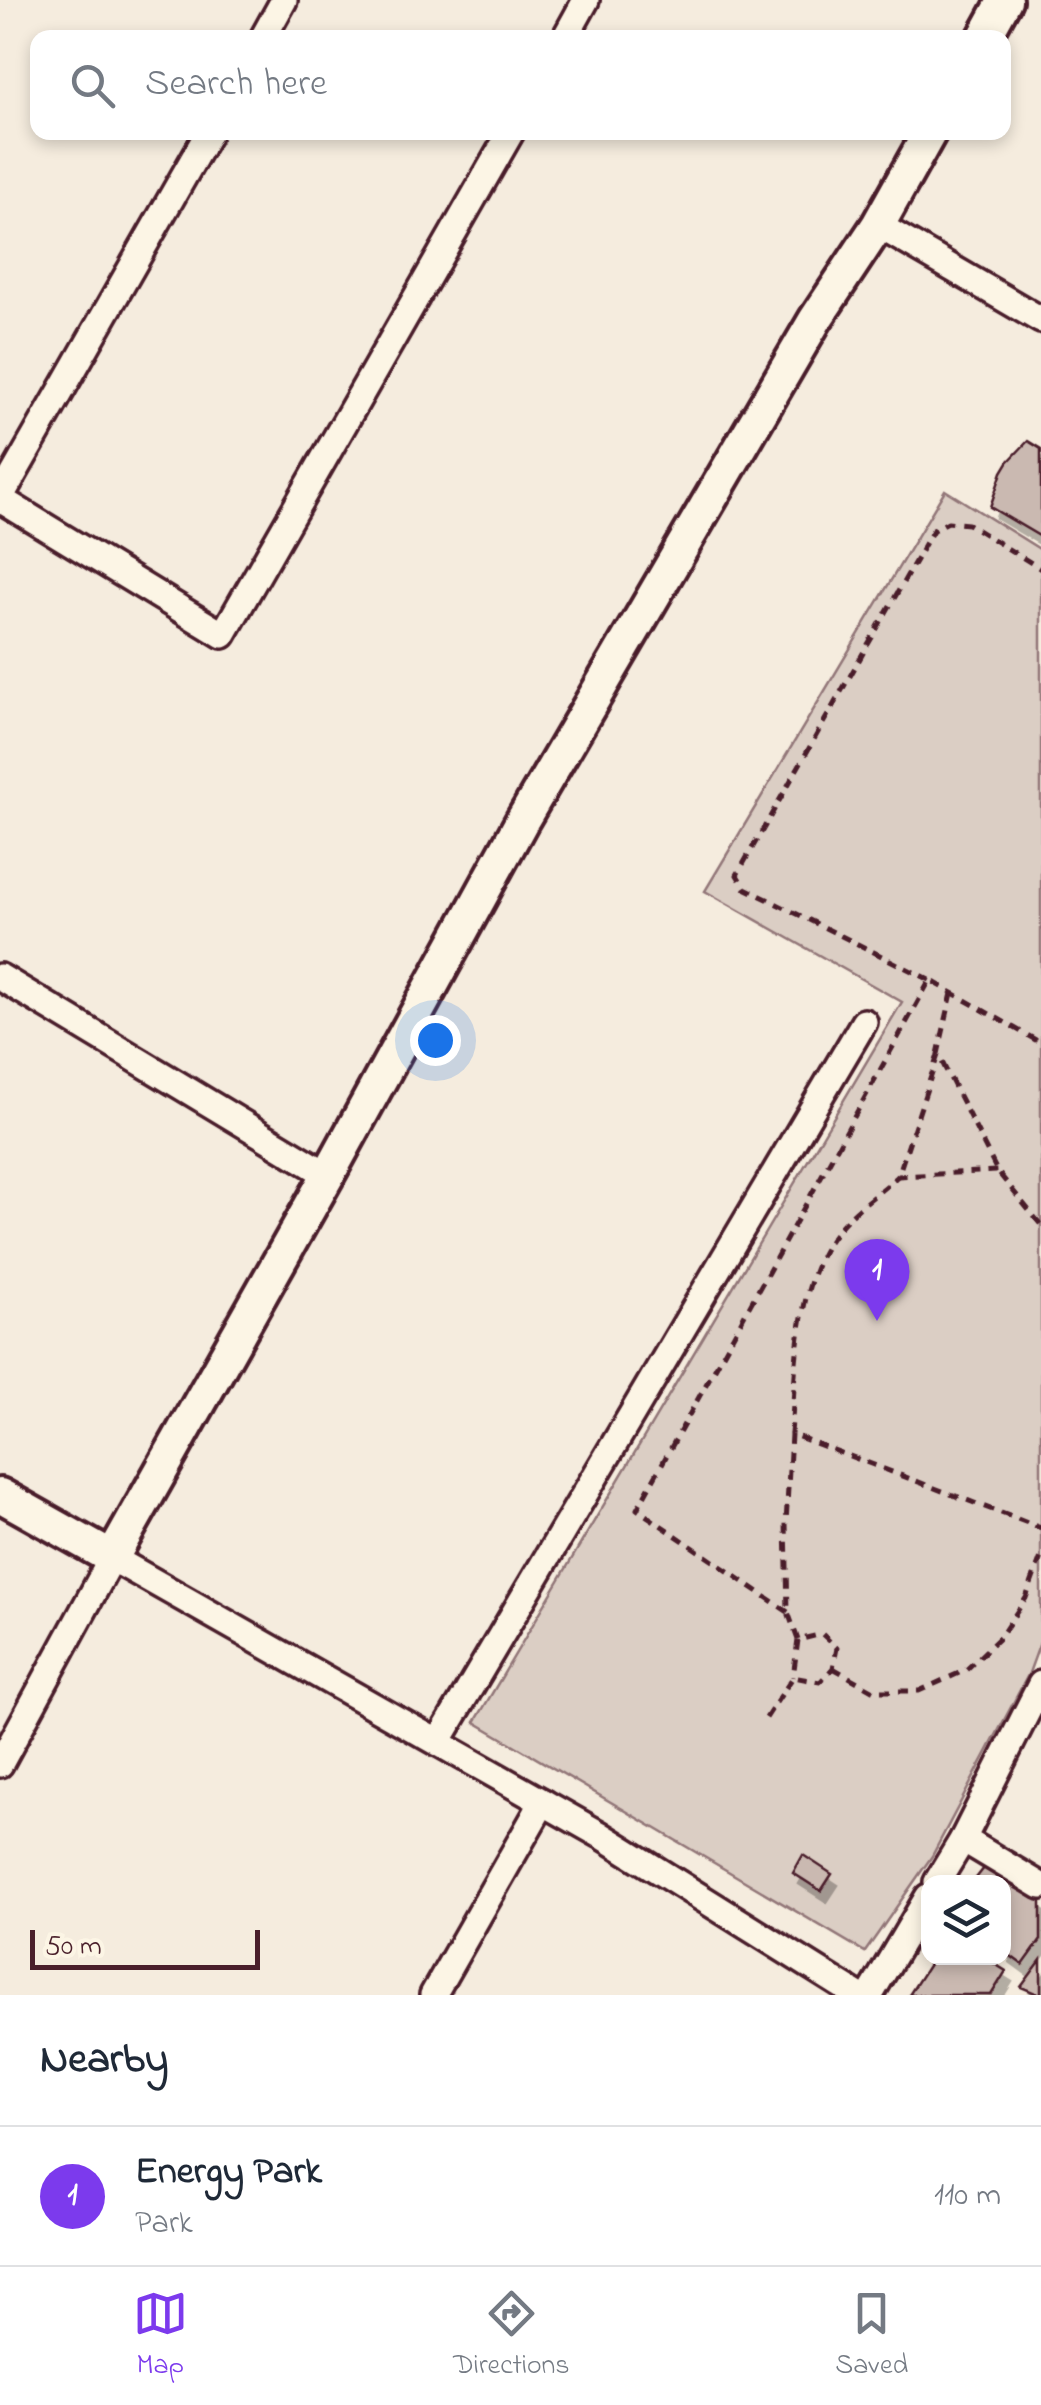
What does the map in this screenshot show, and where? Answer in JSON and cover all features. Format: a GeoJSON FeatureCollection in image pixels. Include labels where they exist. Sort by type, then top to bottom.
{"type":"FeatureCollection","features":[{"type":"Feature","properties":{"kind":"street"},"geometry":{"type":"LineString","coordinates":[[267,30],[284,0]]}},
{"type":"Feature","properties":{"kind":"street"},"geometry":{"type":"LineString","coordinates":[[569,30],[586,0]]}},
{"type":"Feature","properties":{"kind":"street"},"geometry":{"type":"LineString","coordinates":[[988,30],[1005,0]]}},
{"type":"Feature","properties":{"kind":"street"},"geometry":{"type":"LineString","coordinates":[[204,140],[0,498],[223,635],[506,140]]}},
{"type":"Feature","properties":{"kind":"street"},"geometry":{"type":"LineString","coordinates":[[0,1764],[522,821],[815,320],[878,226],[926,140]]}},
{"type":"Feature","properties":{"kind":"street"},"geometry":{"type":"LineString","coordinates":[[878,226],[1041,320]]}},
{"type":"Feature","properties":{"kind":"street"},"geometry":{"type":"LineString","coordinates":[[0,978],[328,1175]]}},
{"type":"Feature","properties":{"kind":"street"},"geometry":{"type":"LineString","coordinates":[[438,1742],[864,1022]]}},
{"type":"Feature","properties":{"kind":"street"},"geometry":{"type":"LineString","coordinates":[[0,1494],[601,1835],[857,1995]]}},
{"type":"Feature","properties":{"kind":"street"},"geometry":{"type":"LineString","coordinates":[[941,1875],[1039,1695]]}},
{"type":"Feature","properties":{"kind":"street"},"geometry":{"type":"LineString","coordinates":[[433,1995],[543,1802]]}},
{"type":"Feature","properties":{"kind":"street"},"geometry":{"type":"LineString","coordinates":[[962,1839],[1041,1886]]}},
{"type":"Feature","properties":{"kind":"street"},"geometry":{"type":"LineString","coordinates":[[870,1995],[921,1909]]}},
{"type":"Feature","properties":{"kind":"path"},"geometry":{"type":"LineString","coordinates":[[1041,568],[968,524],[948,522],[934,530],[736,875],[745,888],[930,980],[1041,1043]]}},
{"type":"Feature","properties":{"kind":"path"},"geometry":{"type":"LineString","coordinates":[[788,1612],[637,1509],[930,980]]}},
{"type":"Feature","properties":{"kind":"path"},"geometry":{"type":"LineString","coordinates":[[766,1718],[793,1677],[798,1640],[788,1612],[786,1523],[800,1326],[817,1262],[840,1227],[898,1176],[938,1054],[952,993]]}},
{"type":"Feature","properties":{"kind":"path"},"geometry":{"type":"LineString","coordinates":[[938,1054],[997,1172],[1041,1225]]}},
{"type":"Feature","properties":{"kind":"path"},"geometry":{"type":"LineString","coordinates":[[898,1176],[997,1172]]}},
{"type":"Feature","properties":{"kind":"path"},"geometry":{"type":"LineString","coordinates":[[791,1434],[1041,1528]]}},
{"type":"Feature","properties":{"kind":"path"},"geometry":{"type":"LineString","coordinates":[[833,1668],[874,1691],[919,1691],[966,1670],[1000,1637],[1026,1598],[1041,1557]]}},
{"type":"Feature","properties":{"kind":"path"},"geometry":{"type":"LineString","coordinates":[[793,1677],[820,1682],[833,1668],[837,1648],[822,1634],[798,1640]]}},
{"type":"Feature","properties":{"kind":"shaded area"},"geometry":{"type":"Polygon","coordinates":[[[945,490],[1041,550],[1041,1640],[1029,1673],[932,1856],[865,1952],[475,1722],[902,1002],[705,891],[945,490]]]}},
{"type":"Feature","properties":{"kind":"building"},"geometry":{"type":"Polygon","coordinates":[[[1028,441],[1041,449],[1041,537],[990,507],[1002,472],[1028,441]]]}},
{"type":"Feature","properties":{"kind":"building"},"geometry":{"type":"Polygon","coordinates":[[[803,1855],[832,1874],[821,1891],[793,1873],[803,1855]]]}},
{"type":"Feature","properties":{"kind":"building"},"geometry":{"type":"Polygon","coordinates":[[[988,1863],[1004,1875],[979,1875],[988,1863]]]}},
{"type":"Feature","properties":{"kind":"building"},"geometry":{"type":"Polygon","coordinates":[[[1011,1880],[1041,1902],[1041,1940],[1023,1965],[1011,1956],[1011,1880]]]}},
{"type":"Feature","properties":{"kind":"building"},"geometry":{"type":"Polygon","coordinates":[[[1041,1960],[1041,1995],[1040,1995],[1021,1987],[1041,1960]]]}},
{"type":"Feature","properties":{"kind":"building"},"geometry":{"type":"Polygon","coordinates":[[[928,1965],[996,1965],[1006,1971],[991,1995],[909,1995],[928,1965]]]}},
{"type":"Feature","properties":{"kind":"place","name":"Energy Park"},"geometry":{"type":"Point","coordinates":[877,1321]}}]}
